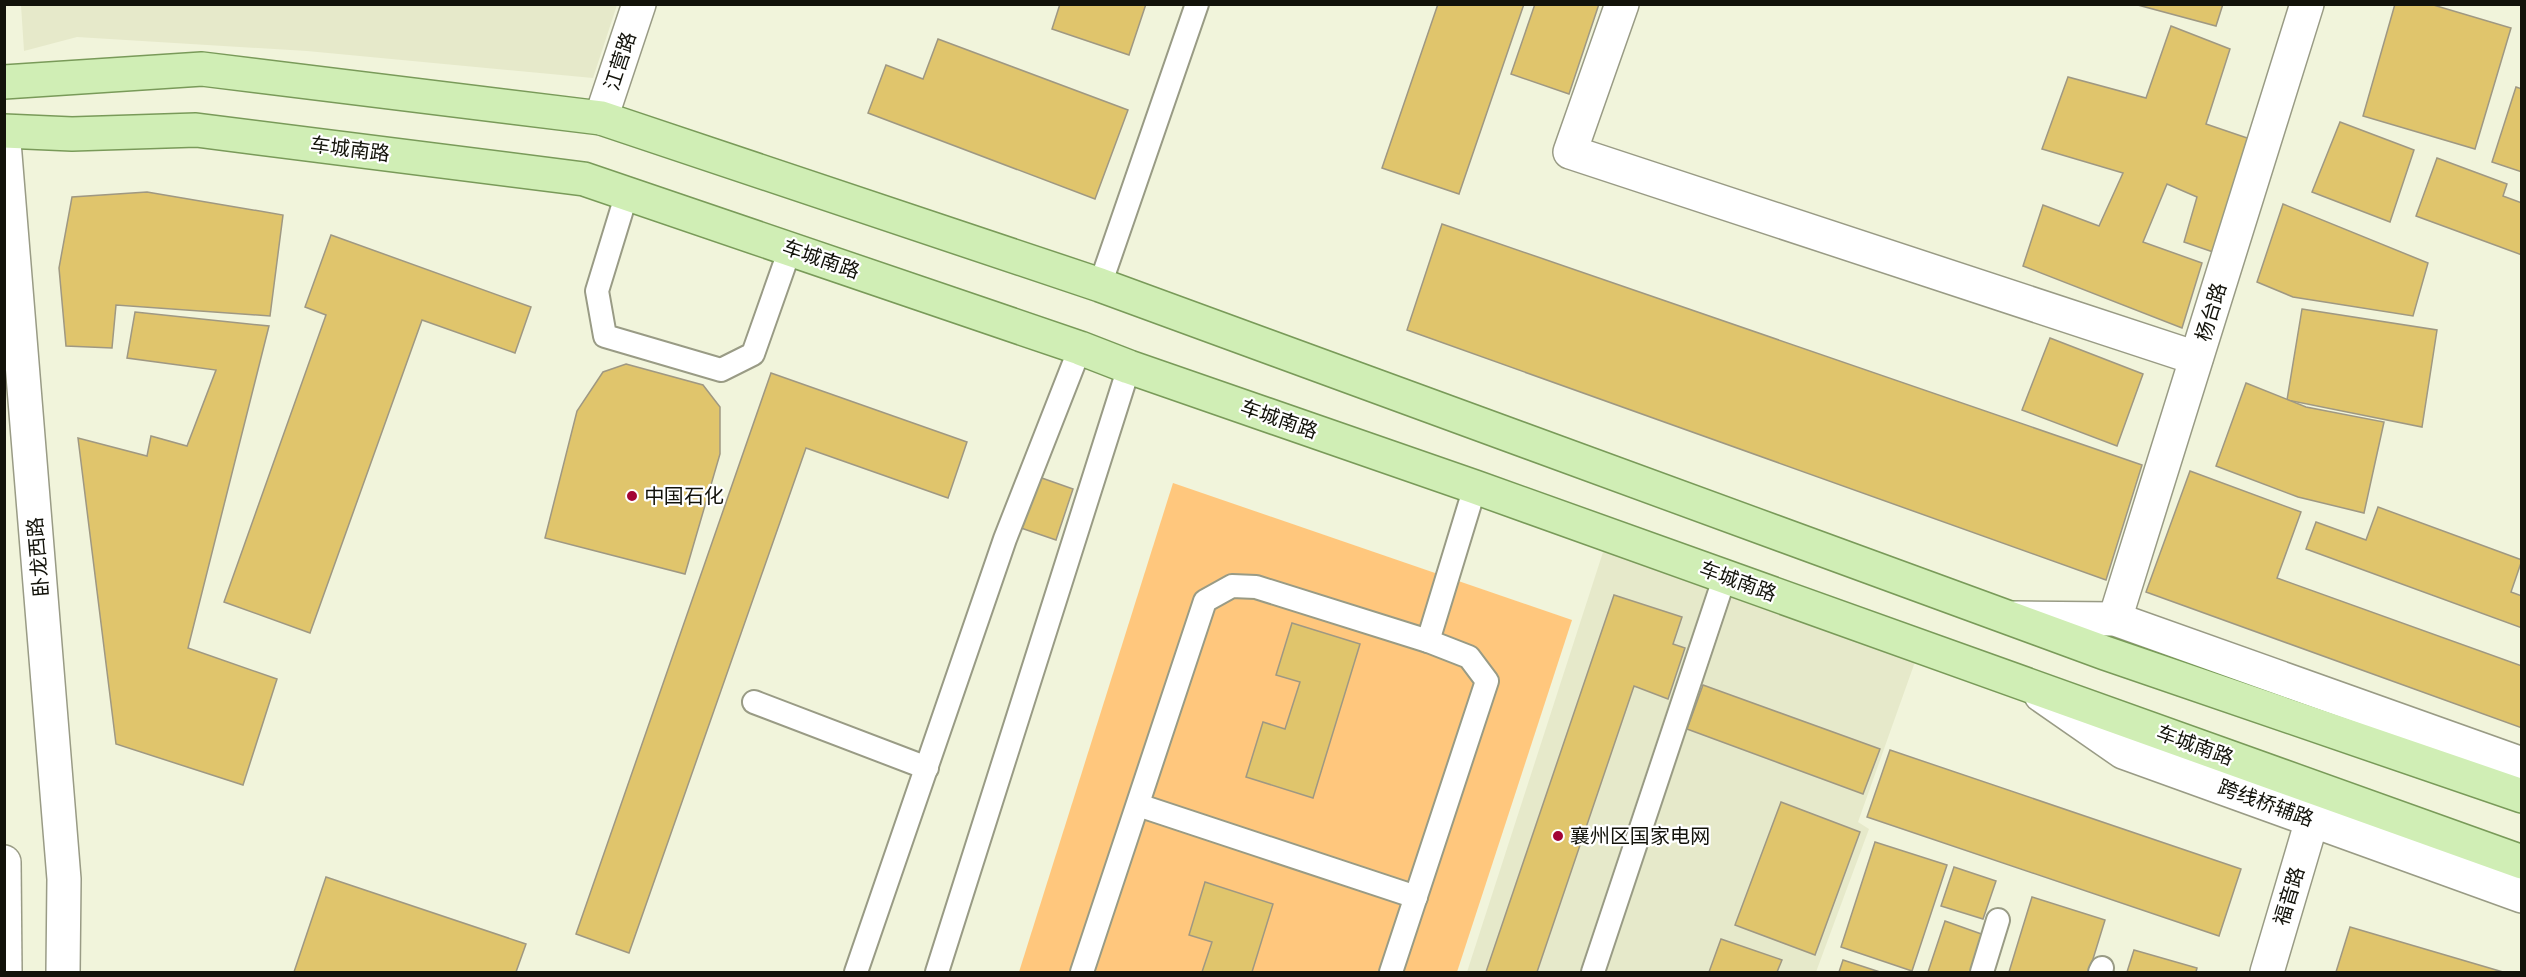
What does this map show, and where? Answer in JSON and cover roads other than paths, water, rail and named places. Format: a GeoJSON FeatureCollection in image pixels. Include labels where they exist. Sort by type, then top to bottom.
{"type":"FeatureCollection","features":[{"type":"Feature","properties":{"kind":"main road"},"geometry":{"type":"LineString","coordinates":[[4,82],[202,69],[601,118],[1100,285],[2104,653],[2522,796]]}},
{"type":"Feature","properties":{"kind":"main road","name":"车城南路"},"geometry":{"type":"LineString","coordinates":[[4,131],[72,134],[196,130],[584,179],[1080,348],[1475,487],[2522,862]]}},
{"type":"Feature","properties":{"kind":"street","name":"江营路"},"geometry":{"type":"LineString","coordinates":[[601,118],[639,4]]}},
{"type":"Feature","properties":{"kind":"street"},"geometry":{"type":"LineString","coordinates":[[1622,4],[1570,152],[2196,358]]}},
{"type":"Feature","properties":{"kind":"street","name":"杨台路"},"geometry":{"type":"LineString","coordinates":[[2115,619],[2307,4]]}},
{"type":"Feature","properties":{"kind":"street","name":"卧龙西路"},"geometry":{"type":"LineString","coordinates":[[4,142],[64,879],[63,972]]}},
{"type":"Feature","properties":{"kind":"street"},"geometry":{"type":"LineString","coordinates":[[2009,618],[2115,619],[2522,764]]}},
{"type":"Feature","properties":{"kind":"street","name":"跨线桥辅路"},"geometry":{"type":"LineString","coordinates":[[2025,684],[2123,752],[2522,896]]}},
{"type":"Feature","properties":{"kind":"street","name":"福音路"},"geometry":{"type":"LineString","coordinates":[[2267,972],[2312,820]]}},
{"type":"Feature","properties":{"kind":"street"},"geometry":{"type":"LineString","coordinates":[[4,862],[5,972]]}},
{"type":"Feature","properties":{"kind":"lane"},"geometry":{"type":"LineString","coordinates":[[1100,285],[1197,4]]}},
{"type":"Feature","properties":{"kind":"lane"},"geometry":{"type":"LineString","coordinates":[[627,193],[597,291],[605,336],[721,370],[753,354],[790,249]]}},
{"type":"Feature","properties":{"kind":"lane"},"geometry":{"type":"LineString","coordinates":[[855,972],[1005,539],[1080,348]]}},
{"type":"Feature","properties":{"kind":"lane"},"geometry":{"type":"LineString","coordinates":[[937,972],[1129,367]]}},
{"type":"Feature","properties":{"kind":"lane"},"geometry":{"type":"LineString","coordinates":[[1428,641],[1475,487]]}},
{"type":"Feature","properties":{"kind":"lane"},"geometry":{"type":"LineString","coordinates":[[1593,972],[1725,576]]}},
{"type":"Feature","properties":{"kind":"lane"},"geometry":{"type":"LineString","coordinates":[[1082,972],[1205,601],[1232,586],[1256,587],[1428,641],[1469,657],[1487,681],[1391,972]]}},
{"type":"Feature","properties":{"kind":"lane"},"geometry":{"type":"LineString","coordinates":[[754,702],[927,768]]}},
{"type":"Feature","properties":{"kind":"lane"},"geometry":{"type":"LineString","coordinates":[[1138,805],[1416,897]]}},
{"type":"Feature","properties":{"kind":"lane"},"geometry":{"type":"LineString","coordinates":[[1982,972],[1998,920]]}},
{"type":"Feature","properties":{"kind":"place","name":"中国石化"},"geometry":{"type":"Point","coordinates":[632,496]}},
{"type":"Feature","properties":{"kind":"place","name":"襄州区国家电网"},"geometry":{"type":"Point","coordinates":[1558,836]}}]}
